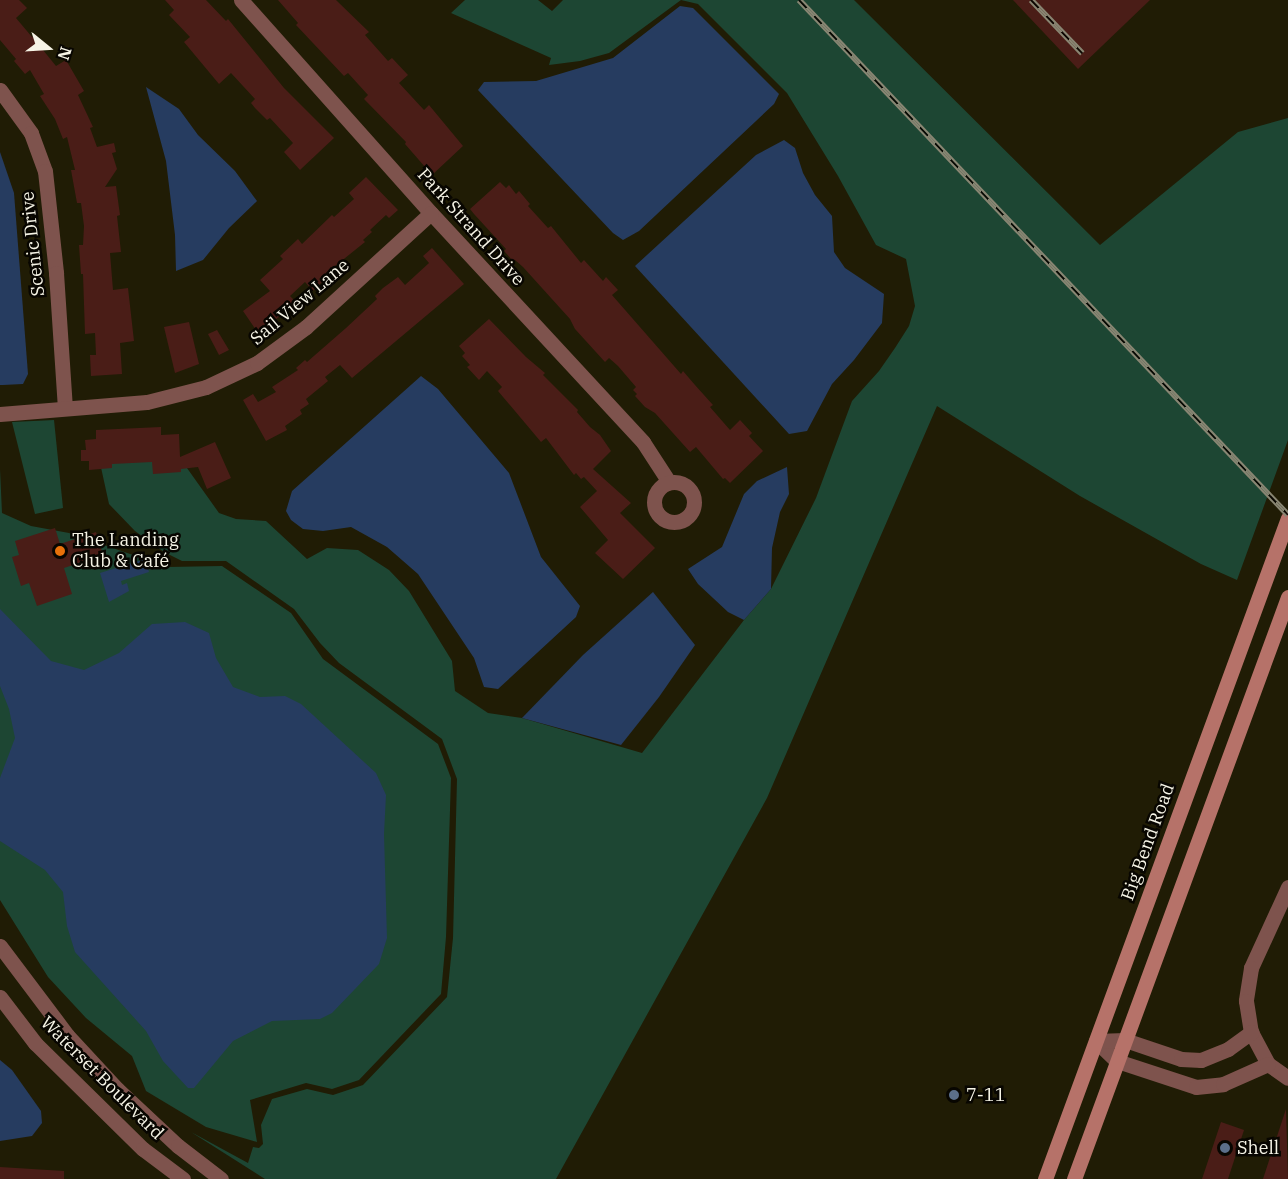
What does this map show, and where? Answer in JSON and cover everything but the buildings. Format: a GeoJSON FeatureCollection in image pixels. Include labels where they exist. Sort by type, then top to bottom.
{"type":"FeatureCollection","features":[{"type":"Feature","properties":{"kind":"main road","name":"Big Bend Road"},"geometry":{"type":"LineString","coordinates":[[1045,1179],[1288,518]]}},
{"type":"Feature","properties":{"kind":"main road"},"geometry":{"type":"LineString","coordinates":[[1074,1179],[1288,597]]}},
{"type":"Feature","properties":{"kind":"street","name":"Park Strand Drive"},"geometry":{"type":"LineString","coordinates":[[241,0],[431,213],[643,441],[669,482]]}},
{"type":"Feature","properties":{"kind":"street","name":"Scenic Drive"},"geometry":{"type":"LineString","coordinates":[[0,90],[31,133],[45,171],[56,273],[65,407]]}},
{"type":"Feature","properties":{"kind":"street","name":"Sail View Lane"},"geometry":{"type":"LineString","coordinates":[[0,414],[147,402],[206,387],[257,363],[306,327],[431,213]]}},
{"type":"Feature","properties":{"kind":"street"},"geometry":{"type":"LineString","coordinates":[[1288,887],[1248,977],[1246,1001],[1251,1032],[1268,1064],[1288,1078]]}},
{"type":"Feature","properties":{"kind":"street","name":"Waterset Boulevard"},"geometry":{"type":"LineString","coordinates":[[0,946],[67,1035],[117,1089],[178,1146],[221,1179]]}},
{"type":"Feature","properties":{"kind":"street","name":"Waterset Boulevard"},"geometry":{"type":"LineString","coordinates":[[0,997],[35,1042],[143,1149],[183,1179]]}},
{"type":"Feature","properties":{"kind":"street"},"geometry":{"type":"LineString","coordinates":[[1096,1041],[1125,1040],[1181,1059],[1201,1060],[1228,1049],[1251,1032]]}},
{"type":"Feature","properties":{"kind":"street"},"geometry":{"type":"LineString","coordinates":[[1096,1041],[1117,1061],[1196,1087],[1223,1084],[1268,1064]]}},
{"type":"Feature","properties":{"kind":"green space"},"geometry":{"type":"Polygon","coordinates":[[[465,0],[538,0],[552,11],[563,0],[681,0],[609,53],[580,61],[549,65],[551,58],[451,13],[465,0]]]}},
{"type":"Feature","properties":{"kind":"green space"},"geometry":{"type":"Polygon","coordinates":[[[681,0],[854,0],[1100,245],[1238,132],[1288,118],[1288,440],[1237,580],[1201,564],[1080,496],[937,406],[767,798],[556,1179],[265,1179],[191,1132],[248,1163],[253,1147],[259,1148],[263,1144],[261,1125],[272,1099],[307,1089],[333,1095],[363,1085],[447,997],[453,938],[457,779],[442,739],[339,663],[294,609],[226,561],[182,561],[164,552],[135,531],[109,504],[95,440],[182,461],[219,513],[236,519],[266,521],[307,559],[327,548],[358,550],[389,570],[409,591],[452,661],[455,691],[488,713],[522,718],[642,753],[744,620],[771,589],[816,498],[852,401],[879,371],[895,348],[909,326],[915,306],[906,259],[876,245],[838,176],[787,93],[698,4],[681,0]]]}},
{"type":"Feature","properties":{"kind":"green space"},"geometry":{"type":"Polygon","coordinates":[[[54,420],[63,508],[35,514],[12,422],[54,420]]]}},
{"type":"Feature","properties":{"kind":"green space"},"geometry":{"type":"Polygon","coordinates":[[[0,469],[2,513],[31,526],[69,533],[168,567],[222,566],[291,613],[323,659],[438,744],[451,778],[446,937],[441,994],[359,1080],[332,1089],[306,1083],[250,1100],[257,1142],[206,1127],[146,1091],[132,1056],[86,1018],[48,977],[0,900],[0,469]]]}},
{"type":"Feature","properties":{"kind":"water"},"geometry":{"type":"Polygon","coordinates":[[[680,6],[693,8],[779,94],[774,104],[639,231],[623,240],[613,233],[478,90],[484,82],[536,81],[613,58],[680,6]]]}},
{"type":"Feature","properties":{"kind":"water"},"geometry":{"type":"Polygon","coordinates":[[[146,87],[179,109],[198,135],[235,171],[257,201],[229,228],[203,260],[176,271],[175,235],[166,161],[146,87]]]}},
{"type":"Feature","properties":{"kind":"water"},"geometry":{"type":"Polygon","coordinates":[[[784,140],[795,148],[803,173],[815,195],[832,216],[834,252],[845,268],[884,294],[882,323],[854,360],[832,384],[807,431],[789,434],[635,266],[756,155],[784,140]]]}},
{"type":"Feature","properties":{"kind":"water"},"geometry":{"type":"Polygon","coordinates":[[[0,152],[14,193],[28,374],[23,384],[0,385],[0,152]]]}},
{"type":"Feature","properties":{"kind":"water"},"geometry":{"type":"Polygon","coordinates":[[[421,376],[438,389],[509,473],[541,557],[580,606],[576,617],[498,689],[484,687],[474,658],[418,574],[387,547],[351,527],[323,531],[303,529],[291,520],[286,511],[292,491],[421,376]]]}},
{"type":"Feature","properties":{"kind":"water"},"geometry":{"type":"Polygon","coordinates":[[[787,467],[789,494],[780,512],[772,548],[771,589],[744,620],[728,612],[698,584],[688,569],[722,547],[744,494],[757,481],[787,467]]]}},
{"type":"Feature","properties":{"kind":"water"},"geometry":{"type":"Polygon","coordinates":[[[145,559],[149,572],[121,581],[122,585],[127,583],[129,591],[109,602],[100,573],[145,559]]]}},
{"type":"Feature","properties":{"kind":"water"},"geometry":{"type":"Polygon","coordinates":[[[653,592],[695,645],[659,697],[621,745],[522,718],[583,655],[653,592]]]}},
{"type":"Feature","properties":{"kind":"water"},"geometry":{"type":"Polygon","coordinates":[[[0,609],[51,661],[84,670],[119,653],[152,624],[185,622],[209,633],[216,658],[233,687],[260,697],[285,696],[301,704],[376,773],[386,795],[384,834],[387,938],[379,964],[332,1013],[320,1019],[272,1021],[233,1041],[194,1088],[188,1088],[163,1061],[146,1031],[75,952],[67,926],[63,892],[45,870],[0,841],[0,778],[15,738],[9,709],[0,686],[0,609]]]}},
{"type":"Feature","properties":{"kind":"water"},"geometry":{"type":"Polygon","coordinates":[[[0,1060],[12,1070],[41,1111],[42,1123],[32,1136],[0,1141],[0,1060]]]}},
{"type":"Feature","properties":{"kind":"railway"},"geometry":{"type":"LineString","coordinates":[[799,0],[1288,515]]}},
{"type":"Feature","properties":{"kind":"railway"},"geometry":{"type":"LineString","coordinates":[[1031,0],[1082,53]]}},
{"type":"Feature","properties":{"kind":"place","name":"The Landing Club & Café"},"geometry":{"type":"Point","coordinates":[60,551]}},
{"type":"Feature","properties":{"kind":"place","name":"7-11"},"geometry":{"type":"Point","coordinates":[954,1095]}},
{"type":"Feature","properties":{"kind":"place","name":"Shell"},"geometry":{"type":"Point","coordinates":[1225,1148]}}]}
